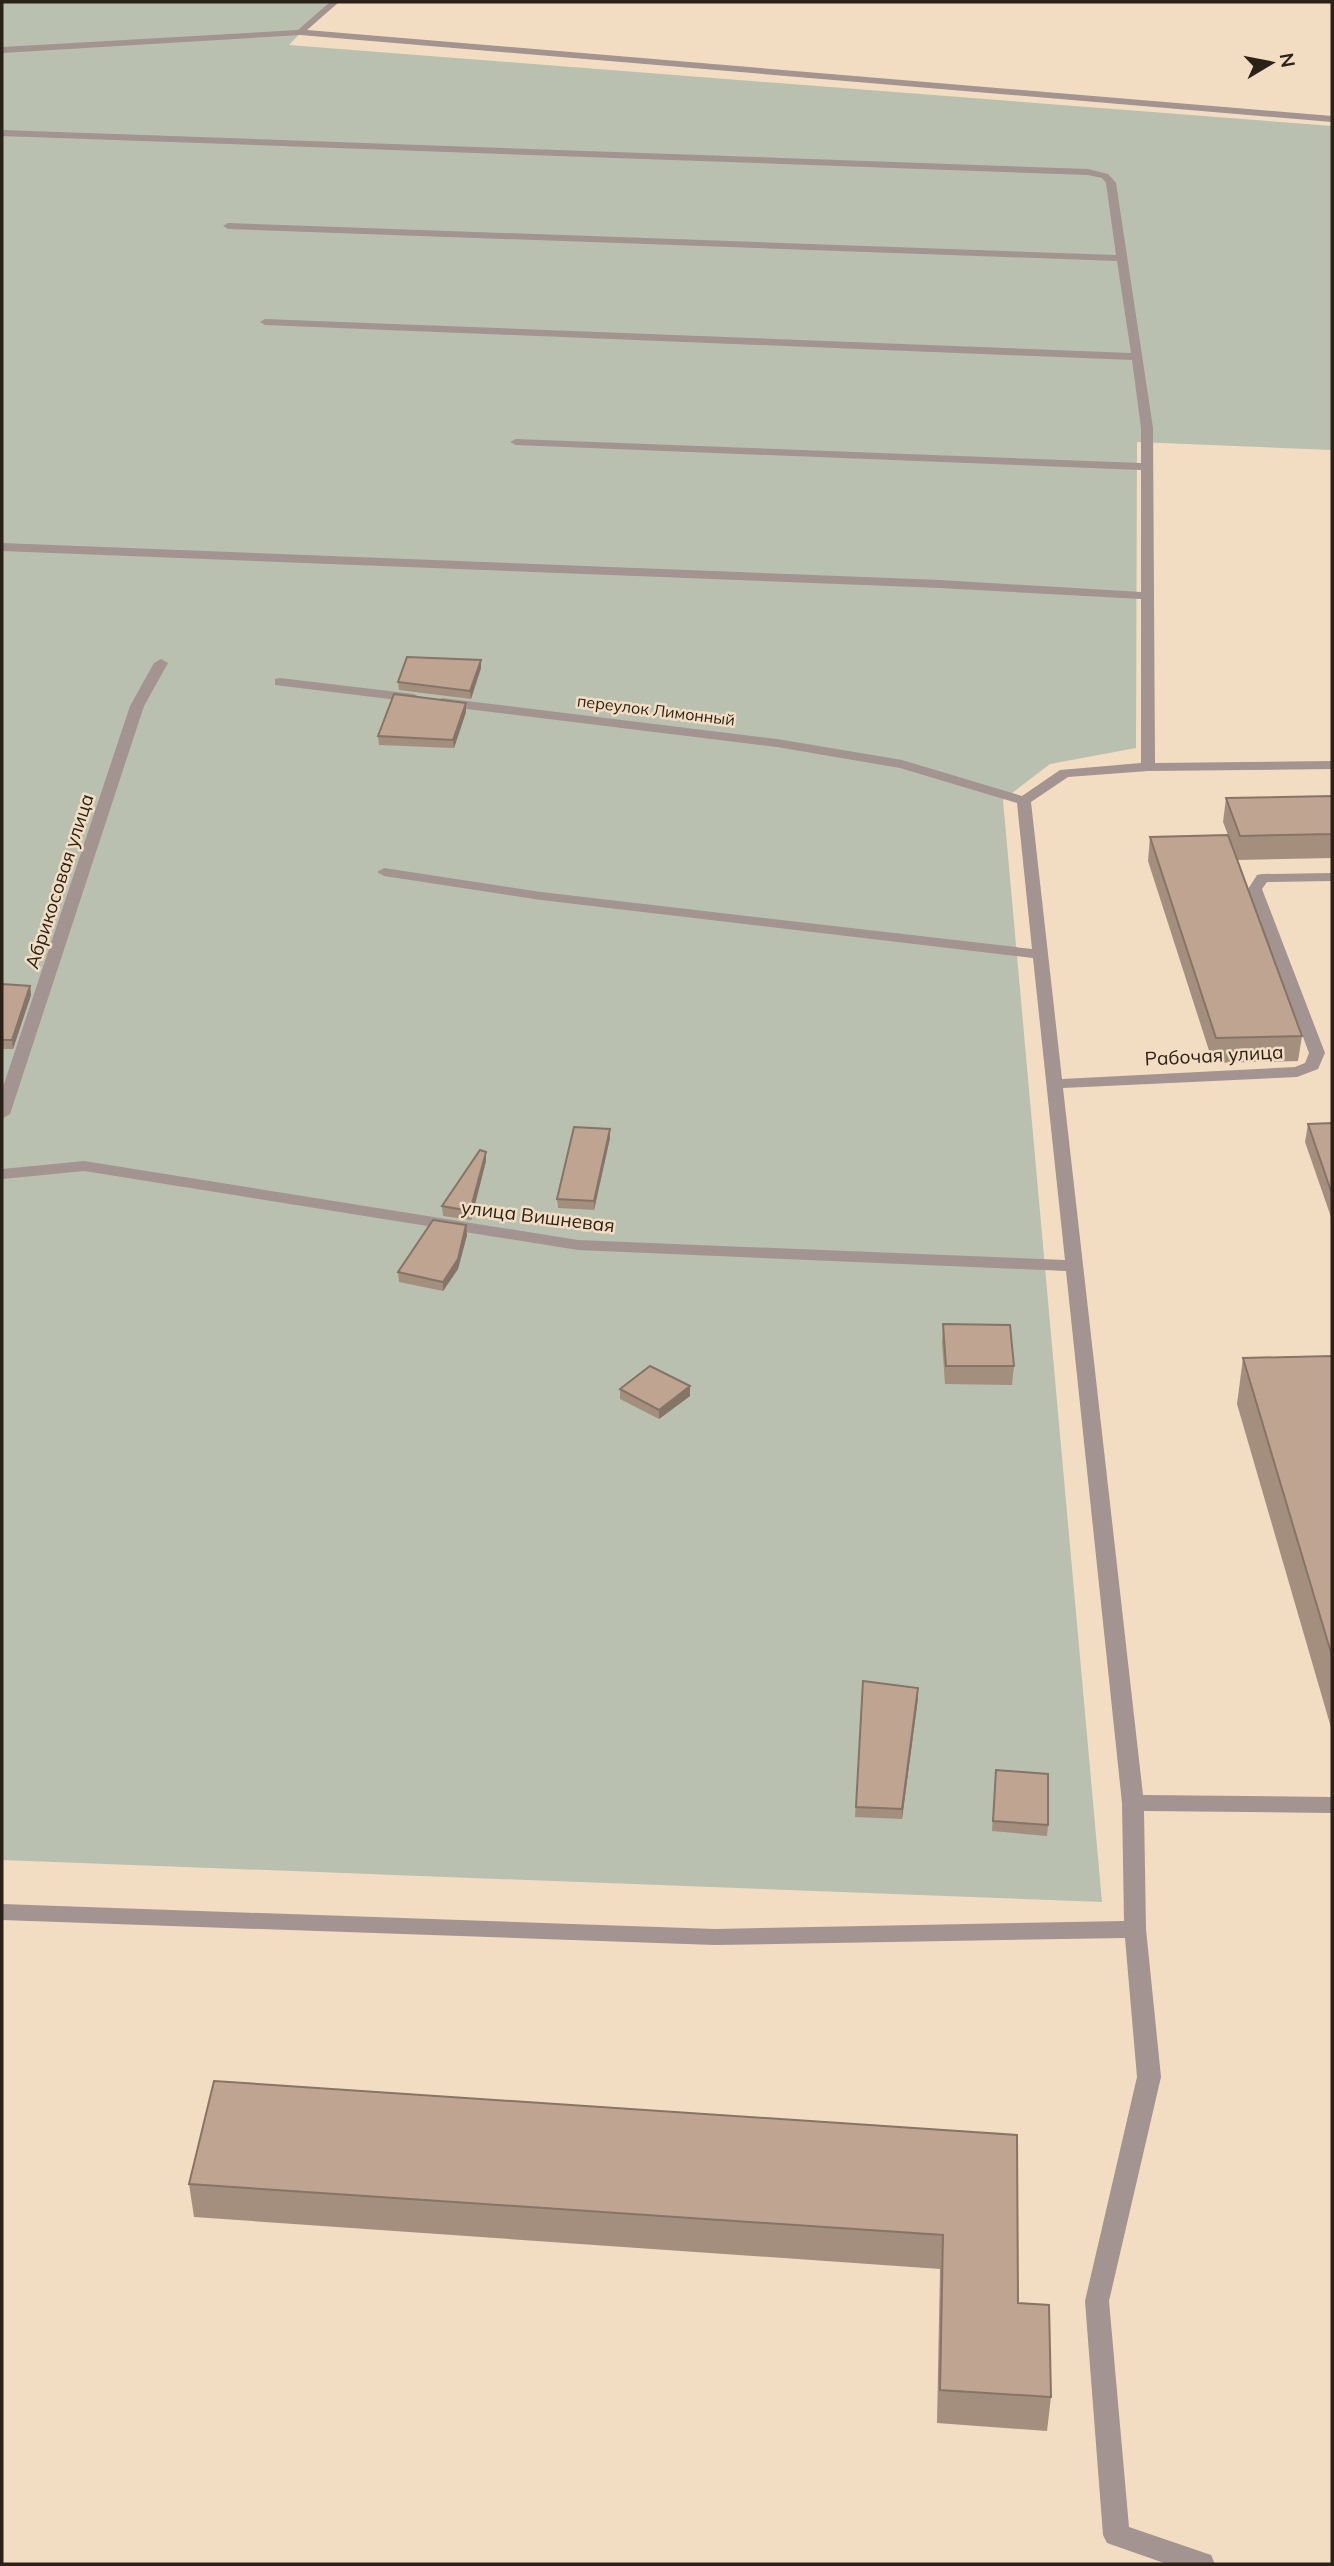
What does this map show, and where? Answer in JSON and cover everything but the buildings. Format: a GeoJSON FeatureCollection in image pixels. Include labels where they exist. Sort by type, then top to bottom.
{"type":"FeatureCollection","features":[{"type":"Feature","properties":{"kind":"street"},"geometry":{"type":"LineString","coordinates":[[300,32],[335,2]]}},
{"type":"Feature","properties":{"kind":"street"},"geometry":{"type":"LineString","coordinates":[[2,50],[300,32],[1332,119]]}},
{"type":"Feature","properties":{"kind":"street"},"geometry":{"type":"LineString","coordinates":[[2,133],[1088,172],[1105,176],[1111,183],[1147,428],[1148,767]]}},
{"type":"Feature","properties":{"kind":"street"},"geometry":{"type":"LineString","coordinates":[[228,226],[1122,258]]}},
{"type":"Feature","properties":{"kind":"street"},"geometry":{"type":"LineString","coordinates":[[265,322],[1137,357]]}},
{"type":"Feature","properties":{"kind":"street"},"geometry":{"type":"LineString","coordinates":[[516,442],[1147,467]]}},
{"type":"Feature","properties":{"kind":"street"},"geometry":{"type":"LineString","coordinates":[[2,547],[940,584],[1147,596]]}},
{"type":"Feature","properties":{"kind":"street","name":"Абрикосовая улица"},"geometry":{"type":"LineString","coordinates":[[2,1114],[137,706],[161,663]]}},
{"type":"Feature","properties":{"kind":"street","name":"переулок Лимонный"},"geometry":{"type":"LineString","coordinates":[[280,682],[777,743],[902,764],[1024,801]]}},
{"type":"Feature","properties":{"kind":"street"},"geometry":{"type":"LineString","coordinates":[[1202,2564],[1116,2535],[1097,2301],[1149,2077],[1135,1929],[1133,1802],[1024,801],[1065,773],[1148,767],[1332,765]]}},
{"type":"Feature","properties":{"kind":"street"},"geometry":{"type":"LineString","coordinates":[[384,872],[541,896],[1040,954]]}},
{"type":"Feature","properties":{"kind":"street","name":"Рабочая улица"},"geometry":{"type":"LineString","coordinates":[[1055,1084],[1297,1072],[1312,1066],[1317,1053],[1255,888],[1262,878],[1332,877]]}},
{"type":"Feature","properties":{"kind":"street","name":"улица Вишневая"},"geometry":{"type":"LineString","coordinates":[[2,1174],[84,1166],[578,1245],[1075,1266]]}},
{"type":"Feature","properties":{"kind":"street"},"geometry":{"type":"LineString","coordinates":[[1133,1802],[1332,1805]]}},
{"type":"Feature","properties":{"kind":"street"},"geometry":{"type":"LineString","coordinates":[[2,1912],[715,1937],[1135,1929]]}},
{"type":"Feature","properties":{"kind":"green space"},"geometry":{"type":"Polygon","coordinates":[[[2,2],[330,2],[289,45],[1332,126],[1332,450],[1137,442],[1136,748],[1050,764],[1003,800],[1102,1902],[2,1860],[2,2]]]}}]}
